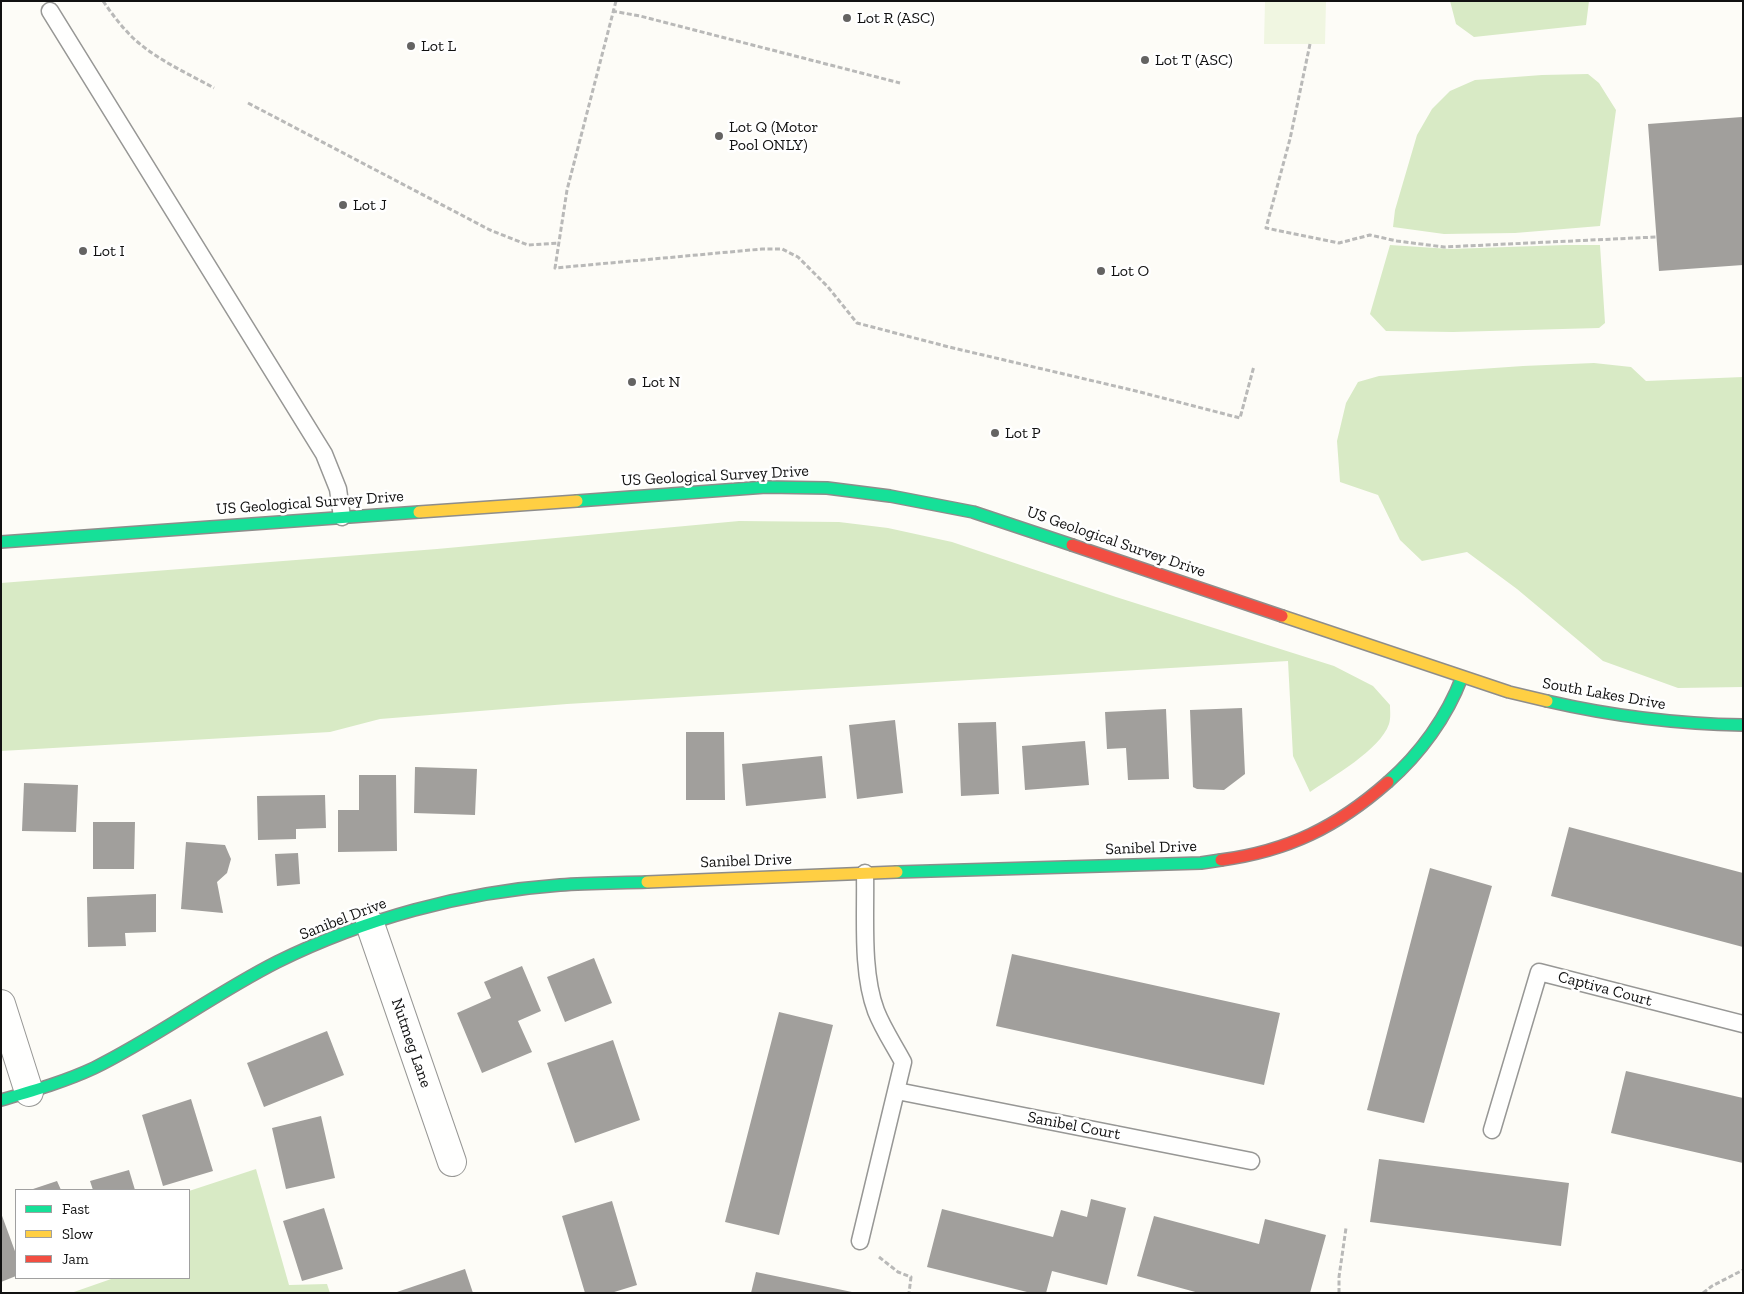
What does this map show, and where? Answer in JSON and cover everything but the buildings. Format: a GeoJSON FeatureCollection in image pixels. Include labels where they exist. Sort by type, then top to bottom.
{"type":"FeatureCollection","features":[{"type":"Feature","properties":{"kind":"street","name":"US Geological Survey Drive"},"geometry":{"type":"LineString","coordinates":[[1,542],[752,488],[805,487],[896,496],[973,512],[1462,677]]}},
{"type":"Feature","properties":{"kind":"street","name":"South Lakes Drive"},"geometry":{"type":"LineString","coordinates":[[1462,677],[1542,701],[1621,716],[1698,724],[1743,725]]}},
{"type":"Feature","properties":{"kind":"street","name":"Sanibel Drive"},"geometry":{"type":"LineString","coordinates":[[1,1100],[61,1082],[91,1069],[279,962],[370,924],[440,903],[516,888],[865,873],[1201,863],[1235,859],[1265,852],[1291,844],[1319,831],[1363,803],[1387,784],[1409,762],[1437,726],[1452,703],[1462,677]]}},
{"type":"Feature","properties":{"kind":"street","name":"Nutmeg Lane"},"geometry":{"type":"LineString","coordinates":[[370,924],[452,1162]]}},
{"type":"Feature","properties":{"kind":"street"},"geometry":{"type":"LineString","coordinates":[[1,1004],[29,1092]]}},
{"type":"Feature","properties":{"kind":"lane"},"geometry":{"type":"LineString","coordinates":[[50,11],[324,454],[338,489],[342,517]]}},
{"type":"Feature","properties":{"kind":"lane"},"geometry":{"type":"LineString","coordinates":[[860,1240],[903,1062],[876,1011],[870,987],[867,964],[865,873]]}},
{"type":"Feature","properties":{"kind":"lane","name":"Captiva Court"},"geometry":{"type":"LineString","coordinates":[[1492,1130],[1540,972],[1743,1024]]}},
{"type":"Feature","properties":{"kind":"lane","name":"Sanibel Court"},"geometry":{"type":"LineString","coordinates":[[897,1091],[1250,1161]]}},
{"type":"Feature","properties":{"kind":"path"},"geometry":{"type":"LineString","coordinates":[[103,1],[122,26],[142,45],[214,88]]}},
{"type":"Feature","properties":{"kind":"path"},"geometry":{"type":"LineString","coordinates":[[616,1],[567,190],[555,268],[762,249],[782,249],[798,257],[828,287],[857,323],[1240,418],[1254,366]]}},
{"type":"Feature","properties":{"kind":"path"},"geometry":{"type":"LineString","coordinates":[[612,11],[640,16],[900,83]]}},
{"type":"Feature","properties":{"kind":"path"},"geometry":{"type":"LineString","coordinates":[[1310,44],[1290,138],[1266,228],[1338,243],[1370,235],[1397,241],[1444,247],[1656,237]]}},
{"type":"Feature","properties":{"kind":"path"},"geometry":{"type":"LineString","coordinates":[[248,103],[490,230],[528,245],[559,242]]}},
{"type":"Feature","properties":{"kind":"path"},"geometry":{"type":"LineString","coordinates":[[1339,1293],[1339,1277],[1346,1228]]}},
{"type":"Feature","properties":{"kind":"path"},"geometry":{"type":"LineString","coordinates":[[860,1240],[898,1272],[911,1277],[909,1293]]}},
{"type":"Feature","properties":{"kind":"path"},"geometry":{"type":"LineString","coordinates":[[1704,1293],[1712,1286],[1743,1270]]}},
{"type":"Feature","properties":{"kind":"green space"},"geometry":{"type":"Polygon","coordinates":[[[1265,1],[1326,1],[1325,44],[1264,44],[1265,1]]]}},
{"type":"Feature","properties":{"kind":"green space"},"geometry":{"type":"Polygon","coordinates":[[[1450,1],[1589,1],[1586,25],[1474,37],[1456,24],[1450,1]]]}},
{"type":"Feature","properties":{"kind":"green space"},"geometry":{"type":"Polygon","coordinates":[[[1588,74],[1599,83],[1616,110],[1600,226],[1515,233],[1444,234],[1393,227],[1395,210],[1417,135],[1432,109],[1450,91],[1475,80],[1588,74]]]}},
{"type":"Feature","properties":{"kind":"green space"},"geometry":{"type":"Polygon","coordinates":[[[1390,245],[1450,249],[1600,245],[1605,323],[1599,328],[1453,332],[1386,331],[1370,314],[1390,245]]]}},
{"type":"Feature","properties":{"kind":"green space"},"geometry":{"type":"Polygon","coordinates":[[[1594,363],[1631,367],[1646,381],[1743,377],[1743,687],[1678,688],[1603,661],[1517,589],[1467,552],[1422,561],[1400,540],[1378,495],[1340,482],[1337,441],[1346,403],[1358,382],[1379,376],[1594,363]]]}},
{"type":"Feature","properties":{"kind":"green space"},"geometry":{"type":"Polygon","coordinates":[[[739,521],[839,522],[888,528],[952,542],[1116,597],[1334,666],[1373,686],[1390,705],[1389,724],[1384,734],[1366,753],[1310,792],[1293,756],[1288,661],[567,704],[380,719],[330,732],[1,751],[1,583],[437,549],[739,521]]]}},
{"type":"Feature","properties":{"kind":"green space"},"geometry":{"type":"Polygon","coordinates":[[[256,1169],[289,1285],[327,1284],[330,1293],[71,1293],[111,1279],[190,1279],[190,1191],[256,1169]]]}},
{"type":"Feature","properties":{"kind":"traffic: fast"},"geometry":{"type":"LineString","coordinates":[[577,501],[766,487],[827,488],[890,496],[973,512],[1072,545]]}},
{"type":"Feature","properties":{"kind":"traffic: fast"},"geometry":{"type":"LineString","coordinates":[[1,542],[419,512]]}},
{"type":"Feature","properties":{"kind":"traffic: fast"},"geometry":{"type":"LineString","coordinates":[[1388,782],[1422,747],[1449,706],[1462,677]]}},
{"type":"Feature","properties":{"kind":"traffic: fast"},"geometry":{"type":"LineString","coordinates":[[1547,701],[1645,718],[1743,725]]}},
{"type":"Feature","properties":{"kind":"traffic: fast"},"geometry":{"type":"LineString","coordinates":[[897,872],[1201,863],[1221,860]]}},
{"type":"Feature","properties":{"kind":"traffic: fast"},"geometry":{"type":"LineString","coordinates":[[1,1100],[60,1082],[94,1068],[277,962],[344,933],[379,921],[414,910],[487,894],[571,884],[647,882]]}},
{"type":"Feature","properties":{"kind":"traffic: slow"},"geometry":{"type":"LineString","coordinates":[[419,512],[577,501]]}},
{"type":"Feature","properties":{"kind":"traffic: slow"},"geometry":{"type":"LineString","coordinates":[[1282,616],[1509,692],[1547,701]]}},
{"type":"Feature","properties":{"kind":"traffic: slow"},"geometry":{"type":"LineString","coordinates":[[647,882],[897,872]]}},
{"type":"Feature","properties":{"kind":"traffic: jam"},"geometry":{"type":"LineString","coordinates":[[1072,545],[1282,616]]}},
{"type":"Feature","properties":{"kind":"traffic: jam"},"geometry":{"type":"LineString","coordinates":[[1221,860],[1268,850],[1310,834],[1350,812],[1388,782]]}},
{"type":"Feature","properties":{"kind":"place","name":"Lot R (ASC)"},"geometry":{"type":"Point","coordinates":[847,18]}},
{"type":"Feature","properties":{"kind":"place","name":"Lot L"},"geometry":{"type":"Point","coordinates":[411,46]}},
{"type":"Feature","properties":{"kind":"place","name":"Lot T (ASC)"},"geometry":{"type":"Point","coordinates":[1145,60]}},
{"type":"Feature","properties":{"kind":"place","name":"Lot Q (Motor Pool ONLY)"},"geometry":{"type":"Point","coordinates":[719,136]}},
{"type":"Feature","properties":{"kind":"place","name":"Lot J"},"geometry":{"type":"Point","coordinates":[343,205]}},
{"type":"Feature","properties":{"kind":"place","name":"Lot I"},"geometry":{"type":"Point","coordinates":[83,251]}},
{"type":"Feature","properties":{"kind":"place","name":"Lot O"},"geometry":{"type":"Point","coordinates":[1101,271]}},
{"type":"Feature","properties":{"kind":"place","name":"Lot N"},"geometry":{"type":"Point","coordinates":[632,382]}},
{"type":"Feature","properties":{"kind":"place","name":"Lot P"},"geometry":{"type":"Point","coordinates":[995,433]}}]}
